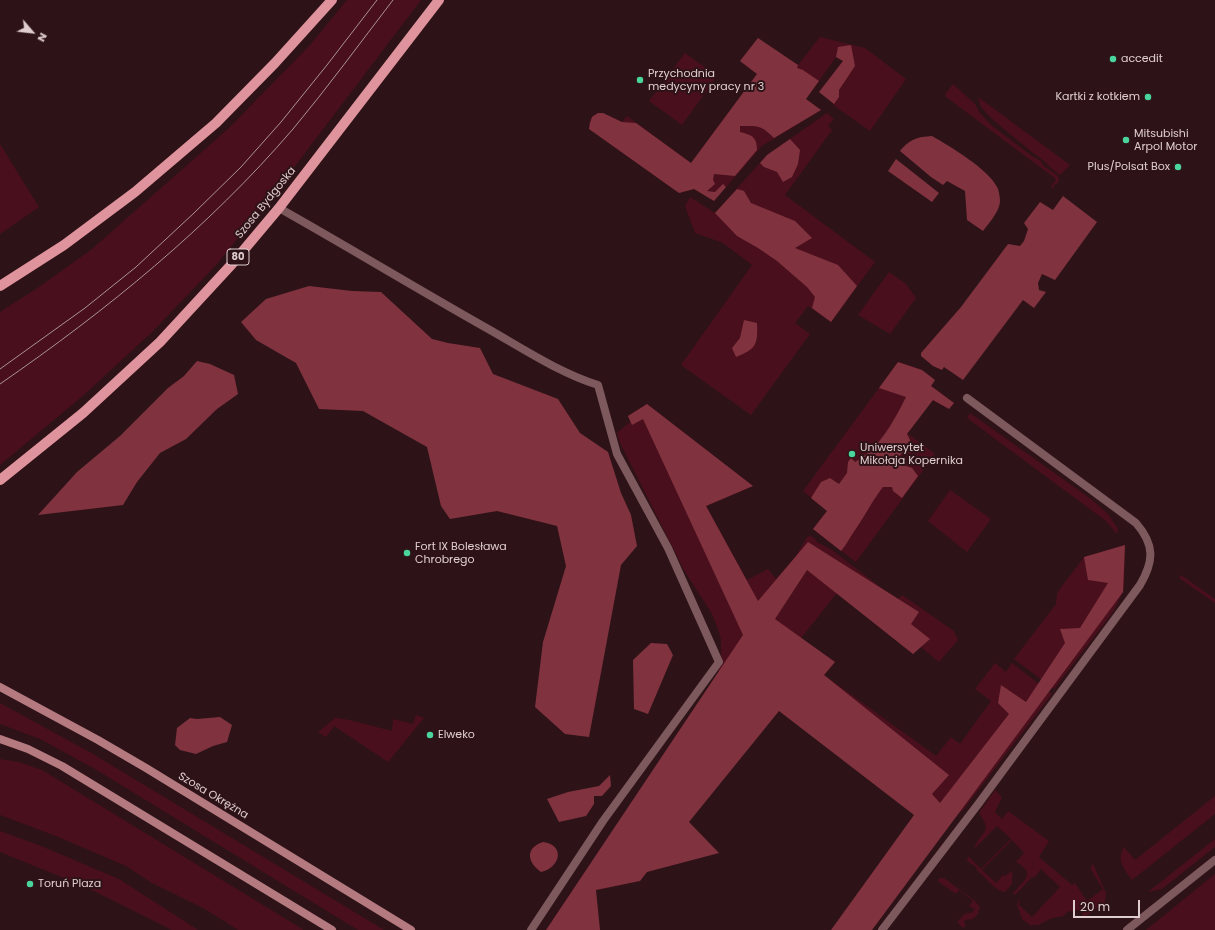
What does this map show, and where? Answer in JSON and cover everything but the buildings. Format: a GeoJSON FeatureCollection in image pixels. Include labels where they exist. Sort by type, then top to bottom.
{"type":"FeatureCollection","features":[{"type":"Feature","properties":{"kind":"main road"},"geometry":{"type":"LineString","coordinates":[[0,286],[64,245],[135,192],[216,123],[275,63],[332,0]]}},
{"type":"Feature","properties":{"kind":"main road","name":"Szosa Bydgoska"},"geometry":{"type":"LineString","coordinates":[[0,480],[83,414],[160,342],[232,264],[279,208],[439,0]]}},
{"type":"Feature","properties":{"kind":"street"},"geometry":{"type":"LineString","coordinates":[[279,208],[456,311],[565,372],[598,385],[617,454],[668,548],[720,662],[603,820],[532,930]]}},
{"type":"Feature","properties":{"kind":"street"},"geometry":{"type":"LineString","coordinates":[[882,930],[979,803],[1140,585],[1148,567],[1150,547],[1144,533],[1136,523],[967,398]]}},
{"type":"Feature","properties":{"kind":"street","name":"Szosa Okrężna"},"geometry":{"type":"LineString","coordinates":[[0,687],[146,768],[412,930]]}},
{"type":"Feature","properties":{"kind":"street"},"geometry":{"type":"LineString","coordinates":[[0,739],[45,757],[80,776],[332,930]]}},
{"type":"Feature","properties":{"kind":"street"},"geometry":{"type":"LineString","coordinates":[[1127,930],[1215,860]]}},
{"type":"Feature","properties":{"kind":"shaded area"},"geometry":{"type":"Polygon","coordinates":[[[347,0],[421,0],[283,182],[217,264],[152,332],[85,394],[0,465],[0,312],[39,287],[92,249],[229,128],[310,45],[347,0]]]}},
{"type":"Feature","properties":{"kind":"shaded area"},"geometry":{"type":"Polygon","coordinates":[[[820,37],[865,48],[906,79],[870,131],[833,105],[834,104],[819,92],[843,61],[836,57],[806,99],[821,110],[762,146],[714,201],[694,189],[679,193],[589,129],[590,121],[596,114],[606,115],[622,122],[627,116],[691,163],[757,74],[740,61],[758,38],[798,65],[820,37]]]}},
{"type":"Feature","properties":{"kind":"shaded area"},"geometry":{"type":"Polygon","coordinates":[[[758,38],[798,65],[797,68],[803,70],[819,81],[806,99],[821,110],[774,138],[763,128],[740,126],[740,132],[748,134],[755,139],[757,150],[735,176],[714,174],[713,180],[715,184],[707,191],[715,192],[723,184],[726,187],[714,201],[694,189],[679,193],[589,129],[592,117],[598,113],[603,113],[622,122],[636,123],[691,163],[757,74],[740,61],[758,38]]]}},
{"type":"Feature","properties":{"kind":"shaded area"},"geometry":{"type":"Polygon","coordinates":[[[851,45],[855,66],[839,90],[839,97],[834,104],[819,92],[843,61],[836,57],[838,47],[851,45]]]}},
{"type":"Feature","properties":{"kind":"shaded area"},"geometry":{"type":"Polygon","coordinates":[[[685,53],[717,76],[682,125],[649,101],[685,53]]]}},
{"type":"Feature","properties":{"kind":"shaded area"},"geometry":{"type":"Polygon","coordinates":[[[953,84],[975,104],[980,113],[991,125],[1032,156],[1041,161],[1044,166],[1058,176],[1058,183],[1054,185],[1053,189],[1051,187],[1056,179],[946,97],[945,94],[953,84]]]}},
{"type":"Feature","properties":{"kind":"shaded area"},"geometry":{"type":"Polygon","coordinates":[[[978,97],[1070,165],[1060,175],[1056,173],[991,118],[981,107],[978,97]]]}},
{"type":"Feature","properties":{"kind":"shaded area"},"geometry":{"type":"Polygon","coordinates":[[[827,113],[834,119],[828,126],[832,130],[785,195],[875,262],[831,322],[808,306],[795,323],[810,334],[751,415],[681,365],[752,265],[723,243],[695,233],[685,206],[690,197],[715,213],[767,155],[827,113]]]}},
{"type":"Feature","properties":{"kind":"shaded area"},"geometry":{"type":"Polygon","coordinates":[[[932,136],[959,152],[986,173],[997,187],[1000,196],[998,210],[983,231],[967,220],[965,191],[947,181],[943,185],[900,151],[914,139],[932,136]]]}},
{"type":"Feature","properties":{"kind":"shaded area"},"geometry":{"type":"Polygon","coordinates":[[[790,139],[800,150],[798,164],[792,177],[783,182],[777,172],[764,167],[760,163],[767,155],[790,139]]]}},
{"type":"Feature","properties":{"kind":"shaded area"},"geometry":{"type":"Polygon","coordinates":[[[0,144],[39,207],[0,234],[0,144]]]}},
{"type":"Feature","properties":{"kind":"shaded area"},"geometry":{"type":"Polygon","coordinates":[[[896,159],[939,193],[932,202],[888,171],[896,159]]]}},
{"type":"Feature","properties":{"kind":"shaded area"},"geometry":{"type":"Polygon","coordinates":[[[737,189],[744,191],[751,203],[795,221],[812,238],[795,248],[838,265],[857,286],[831,322],[812,308],[815,297],[807,287],[777,261],[737,236],[715,213],[737,189]]]}},
{"type":"Feature","properties":{"kind":"shaded area"},"geometry":{"type":"Polygon","coordinates":[[[1063,196],[1097,222],[1055,280],[1042,274],[1038,283],[1039,290],[1046,292],[1034,308],[1023,300],[963,380],[944,367],[942,370],[933,366],[921,356],[921,353],[961,307],[1008,244],[1020,246],[1024,241],[1028,229],[1024,223],[1040,202],[1053,210],[1063,196]]]}},
{"type":"Feature","properties":{"kind":"shaded area"},"geometry":{"type":"Polygon","coordinates":[[[889,272],[906,284],[916,298],[890,334],[858,315],[889,272]]]}},
{"type":"Feature","properties":{"kind":"shaded area"},"geometry":{"type":"Polygon","coordinates":[[[309,286],[352,291],[381,292],[432,339],[480,348],[493,374],[558,399],[580,433],[608,452],[621,493],[631,515],[637,546],[621,565],[589,737],[565,734],[535,707],[543,642],[566,566],[557,526],[497,511],[450,519],[441,506],[427,447],[363,411],[319,409],[296,363],[256,340],[241,322],[266,299],[309,286]]]}},
{"type":"Feature","properties":{"kind":"shaded area"},"geometry":{"type":"Polygon","coordinates":[[[744,320],[757,323],[756,341],[752,349],[736,357],[732,348],[740,338],[744,320]]]}},
{"type":"Feature","properties":{"kind":"shaded area"},"geometry":{"type":"Polygon","coordinates":[[[197,361],[210,364],[234,375],[238,394],[217,409],[186,439],[160,453],[137,482],[123,505],[38,515],[77,472],[120,436],[168,388],[184,376],[197,361]]]}},
{"type":"Feature","properties":{"kind":"shaded area"},"geometry":{"type":"Polygon","coordinates":[[[898,362],[922,370],[935,380],[931,386],[954,403],[949,409],[932,400],[907,433],[935,454],[856,562],[813,529],[827,511],[803,491],[898,362]]]}},
{"type":"Feature","properties":{"kind":"shaded area"},"geometry":{"type":"Polygon","coordinates":[[[898,362],[922,370],[935,380],[931,386],[954,403],[949,409],[933,400],[907,434],[912,444],[899,456],[898,463],[912,468],[918,476],[902,498],[893,491],[892,487],[883,487],[841,551],[813,529],[827,511],[811,498],[821,482],[830,478],[839,484],[847,473],[848,462],[851,458],[855,462],[864,456],[879,442],[891,425],[906,397],[879,388],[898,362]]]}},
{"type":"Feature","properties":{"kind":"shaded area"},"geometry":{"type":"Polygon","coordinates":[[[647,404],[753,486],[706,506],[747,580],[768,569],[776,579],[796,556],[807,537],[810,536],[817,542],[832,550],[898,599],[902,595],[954,631],[958,640],[939,662],[921,647],[913,654],[837,593],[801,638],[835,662],[824,675],[936,756],[951,737],[960,744],[991,701],[975,689],[995,663],[1006,672],[1012,663],[1052,694],[963,810],[946,826],[940,815],[743,658],[718,673],[721,656],[721,640],[712,614],[684,570],[620,443],[617,433],[630,422],[628,416],[647,404]]]}},
{"type":"Feature","properties":{"kind":"shaded area"},"geometry":{"type":"Polygon","coordinates":[[[647,404],[753,486],[706,506],[758,601],[808,542],[919,612],[911,624],[930,639],[913,654],[807,570],[775,619],[835,662],[824,675],[949,775],[932,794],[940,803],[1009,714],[998,703],[1001,685],[1026,702],[1065,643],[1060,629],[1080,628],[1108,583],[1088,580],[1084,557],[1125,545],[1123,592],[872,930],[831,930],[914,815],[779,711],[689,822],[719,853],[647,872],[640,881],[596,890],[600,930],[546,930],[743,635],[643,419],[632,425],[628,416],[647,404]]]}},
{"type":"Feature","properties":{"kind":"shaded area"},"geometry":{"type":"Polygon","coordinates":[[[970,413],[1091,499],[1108,514],[1118,529],[1117,534],[1106,521],[967,418],[970,413]]]}},
{"type":"Feature","properties":{"kind":"shaded area"},"geometry":{"type":"Polygon","coordinates":[[[950,490],[991,519],[967,552],[928,521],[950,490]]]}},
{"type":"Feature","properties":{"kind":"shaded area"},"geometry":{"type":"Polygon","coordinates":[[[1125,545],[1124,590],[1113,612],[1054,689],[1014,659],[1056,604],[1057,593],[1084,557],[1125,545]]]}},
{"type":"Feature","properties":{"kind":"shaded area"},"geometry":{"type":"Polygon","coordinates":[[[1181,575],[1215,599],[1215,603],[1179,578],[1181,575]]]}},
{"type":"Feature","properties":{"kind":"shaded area"},"geometry":{"type":"Polygon","coordinates":[[[651,643],[667,644],[673,655],[648,714],[634,709],[633,660],[651,643]]]}},
{"type":"Feature","properties":{"kind":"shaded area"},"geometry":{"type":"Polygon","coordinates":[[[0,703],[93,754],[384,930],[358,930],[95,769],[40,739],[0,724],[0,703]]]}},
{"type":"Feature","properties":{"kind":"shaded area"},"geometry":{"type":"Polygon","coordinates":[[[416,715],[424,718],[388,762],[334,726],[326,737],[318,732],[335,718],[350,720],[392,731],[393,719],[413,724],[416,715]]]}},
{"type":"Feature","properties":{"kind":"shaded area"},"geometry":{"type":"Polygon","coordinates":[[[220,717],[232,725],[227,742],[213,746],[196,754],[180,750],[175,745],[177,728],[190,718],[197,719],[220,717]]]}},
{"type":"Feature","properties":{"kind":"shaded area"},"geometry":{"type":"Polygon","coordinates":[[[0,759],[19,762],[42,770],[304,930],[238,930],[205,909],[152,883],[126,866],[56,836],[0,815],[0,759]]]}},
{"type":"Feature","properties":{"kind":"shaded area"},"geometry":{"type":"Polygon","coordinates":[[[610,775],[611,786],[602,796],[594,796],[594,804],[586,816],[559,822],[547,799],[568,792],[599,786],[610,775]]]}},
{"type":"Feature","properties":{"kind":"shaded area"},"geometry":{"type":"Polygon","coordinates":[[[995,790],[1002,797],[995,812],[1002,819],[1008,811],[1049,841],[1039,857],[1072,885],[1075,883],[1087,901],[1103,889],[1091,870],[1091,866],[1093,864],[1106,893],[1105,902],[1082,919],[1083,914],[1078,910],[1067,912],[1064,916],[1052,918],[1038,925],[1030,925],[1022,919],[1017,905],[1018,901],[1020,900],[1018,904],[1032,917],[1060,887],[1041,869],[1034,878],[1032,877],[1015,895],[1013,893],[1024,881],[1027,874],[1026,870],[1016,862],[1024,853],[1012,840],[982,870],[996,883],[1003,875],[1005,876],[1012,871],[1012,884],[1005,892],[994,887],[978,872],[976,867],[967,861],[968,856],[981,869],[1011,839],[997,826],[974,849],[986,829],[979,813],[995,790]]]}},
{"type":"Feature","properties":{"kind":"shaded area"},"geometry":{"type":"Polygon","coordinates":[[[1215,796],[1215,814],[1132,880],[1124,868],[1121,860],[1124,847],[1135,860],[1215,796]]]}},
{"type":"Feature","properties":{"kind":"shaded area"},"geometry":{"type":"Polygon","coordinates":[[[0,831],[41,846],[119,879],[198,930],[172,930],[86,887],[0,852],[0,831]]]}},
{"type":"Feature","properties":{"kind":"shaded area"},"geometry":{"type":"Polygon","coordinates":[[[1215,839],[1215,847],[1162,889],[1148,892],[1215,839]]]}},
{"type":"Feature","properties":{"kind":"shaded area"},"geometry":{"type":"Polygon","coordinates":[[[543,842],[555,847],[558,857],[553,866],[541,872],[533,864],[530,856],[533,848],[543,842]]]}},
{"type":"Feature","properties":{"kind":"shaded area"},"geometry":{"type":"Polygon","coordinates":[[[1215,874],[1215,930],[1146,930],[1215,874]]]}},
{"type":"Feature","properties":{"kind":"shaded area"},"geometry":{"type":"Polygon","coordinates":[[[940,878],[944,878],[975,901],[980,907],[978,914],[973,919],[965,920],[964,922],[966,925],[963,928],[957,922],[965,914],[972,913],[974,909],[969,906],[973,901],[959,890],[956,894],[939,882],[938,880],[940,878]]]}},
{"type":"Feature","properties":{"kind":"tram line"},"geometry":{"type":"LineString","coordinates":[[0,369],[85,308],[136,267],[241,167],[281,122],[377,0]]}},
{"type":"Feature","properties":{"kind":"tram line"},"geometry":{"type":"LineString","coordinates":[[0,384],[40,356],[117,297],[191,234],[226,200],[293,129],[393,0]]}},
{"type":"Feature","properties":{"kind":"place","name":"accedit"},"geometry":{"type":"Point","coordinates":[1113,59]}},
{"type":"Feature","properties":{"kind":"place","name":"Przychodnia medycyny pracy nr 3"},"geometry":{"type":"Point","coordinates":[640,80]}},
{"type":"Feature","properties":{"kind":"place","name":"Kartki z kotkiem"},"geometry":{"type":"Point","coordinates":[1148,97]}},
{"type":"Feature","properties":{"kind":"place","name":"Mitsubishi Arpol Motor"},"geometry":{"type":"Point","coordinates":[1126,140]}},
{"type":"Feature","properties":{"kind":"place","name":"Plus/Polsat Box"},"geometry":{"type":"Point","coordinates":[1178,167]}},
{"type":"Feature","properties":{"kind":"place","name":"Uniwersytet Mikołaja Kopernika"},"geometry":{"type":"Point","coordinates":[852,454]}},
{"type":"Feature","properties":{"kind":"place","name":"Fort IX Bolesława Chrobrego"},"geometry":{"type":"Point","coordinates":[407,553]}},
{"type":"Feature","properties":{"kind":"place","name":"Elweko"},"geometry":{"type":"Point","coordinates":[430,735]}},
{"type":"Feature","properties":{"kind":"place","name":"Toruń Plaza"},"geometry":{"type":"Point","coordinates":[30,884]}}]}
